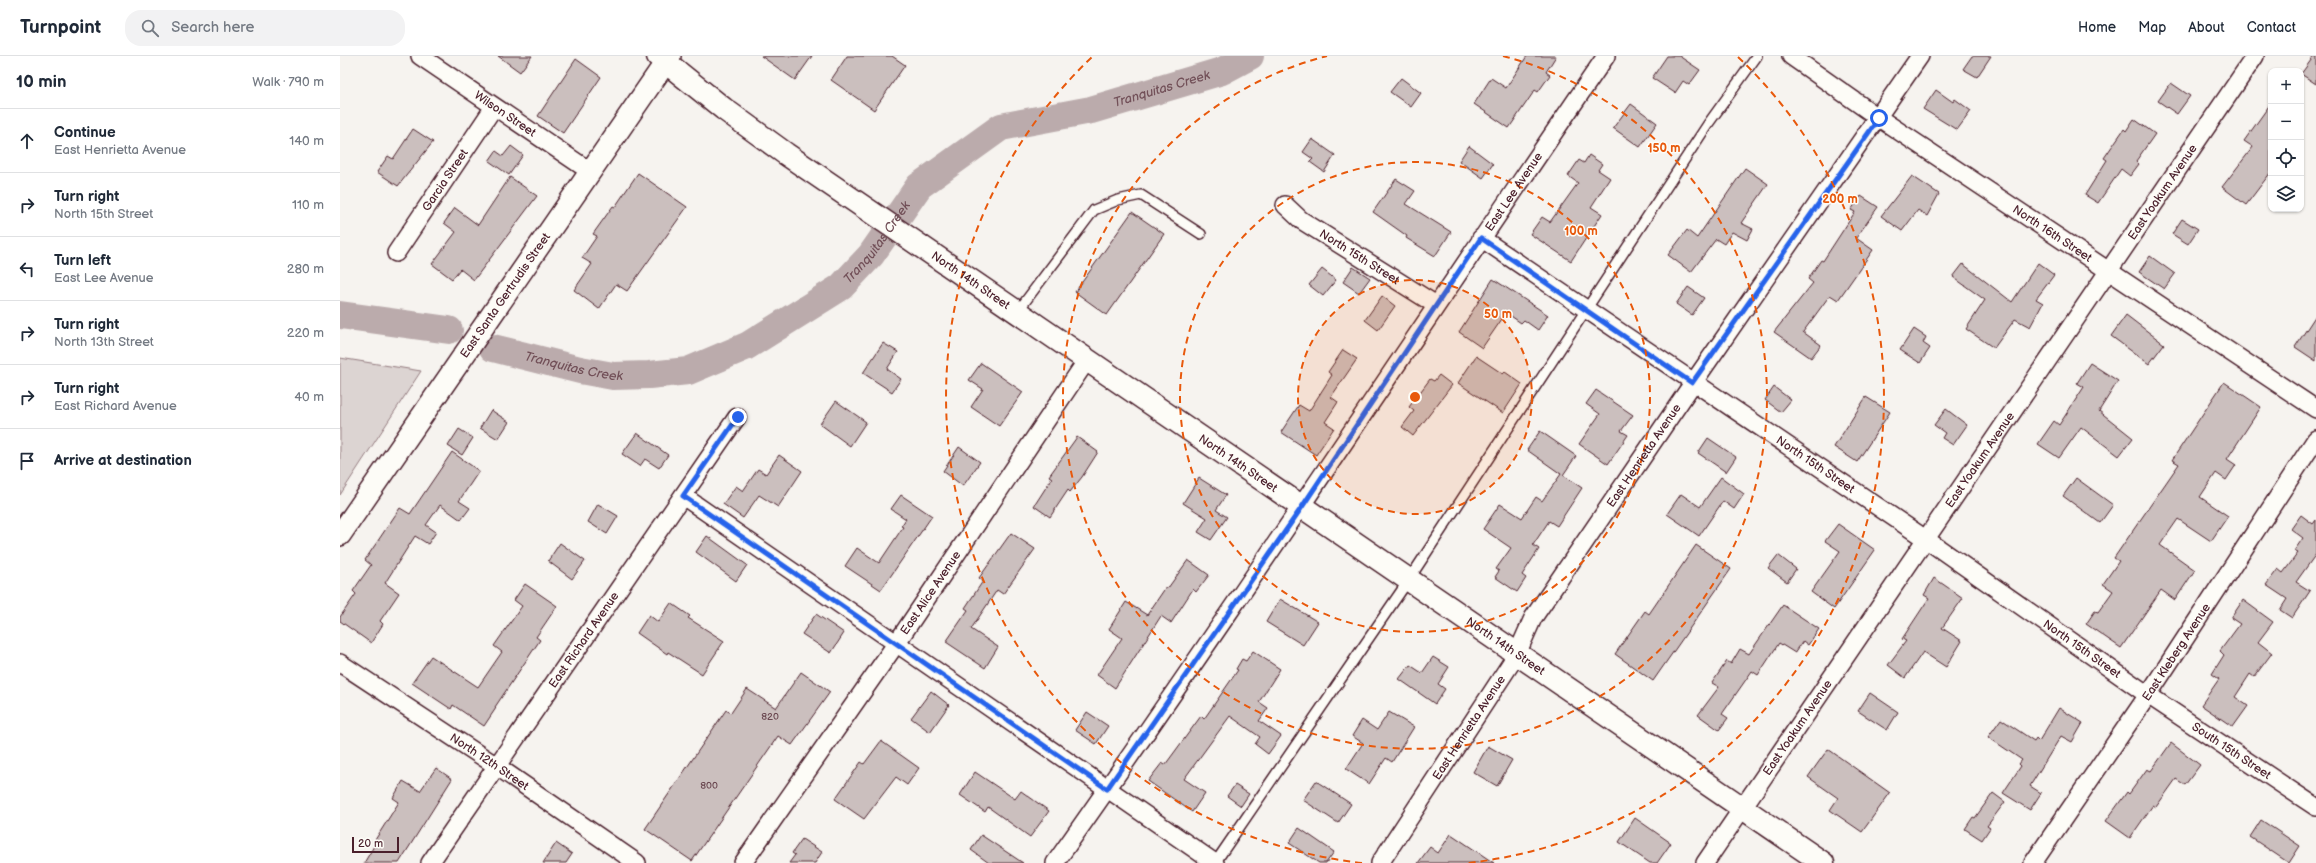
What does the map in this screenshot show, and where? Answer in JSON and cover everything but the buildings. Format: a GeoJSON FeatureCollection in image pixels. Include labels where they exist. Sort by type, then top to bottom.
{"type":"FeatureCollection","features":[{"type":"Feature","properties":{"kind":"main road","name":"North 14th Street"},"geometry":{"type":"LineString","coordinates":[[665,58],[724,109],[850,198],[1018,311],[1408,581],[1823,863]]}},
{"type":"Feature","properties":{"kind":"street","name":"Wilson Street"},"geometry":{"type":"LineString","coordinates":[[420,56],[591,172]]}},
{"type":"Feature","properties":{"kind":"street","name":"East Lee Avenue"},"geometry":{"type":"LineString","coordinates":[[1055,863],[1302,507],[1481,238],[1606,56]]}},
{"type":"Feature","properties":{"kind":"street","name":"North 16th Street"},"geometry":{"type":"LineString","coordinates":[[1791,56],[1879,118],[2316,409]]}},
{"type":"Feature","properties":{"kind":"street","name":"East Henrietta Avenue"},"geometry":{"type":"LineString","coordinates":[[1380,863],[1517,654],[1533,618],[1692,383],[1879,118],[1920,56]]}},
{"type":"Feature","properties":{"kind":"street","name":"East Yoakum Avenue"},"geometry":{"type":"LineString","coordinates":[[1705,863],[1927,540],[2255,56]]}},
{"type":"Feature","properties":{"kind":"street","name":"East Santa Gertrudis Street"},"geometry":{"type":"LineString","coordinates":[[340,535],[591,172],[665,58]]}},
{"type":"Feature","properties":{"kind":"street","name":"Garcia Street"},"geometry":{"type":"LineString","coordinates":[[396,253],[494,107]]}},
{"type":"Feature","properties":{"kind":"street","name":"North 15th Street"},"geometry":{"type":"LineString","coordinates":[[1286,204],[1301,220],[1436,305]]}},
{"type":"Feature","properties":{"kind":"street","name":"North 15th Street"},"geometry":{"type":"LineString","coordinates":[[1481,238],[1692,383],[1927,540],[2148,695]]}},
{"type":"Feature","properties":{"kind":"street","name":"East Alice Avenue"},"geometry":{"type":"LineString","coordinates":[[743,863],[896,644],[1087,360]]}},
{"type":"Feature","properties":{"kind":"street","name":"East Richard Avenue"},"geometry":{"type":"LineString","coordinates":[[430,863],[496,765],[738,417]]}},
{"type":"Feature","properties":{"kind":"street","name":"East Kleberg Avenue"},"geometry":{"type":"LineString","coordinates":[[2033,863],[2148,695],[2316,439]]}},
{"type":"Feature","properties":{"kind":"street"},"geometry":{"type":"LineString","coordinates":[[683,496],[1215,863]]}},
{"type":"Feature","properties":{"kind":"street","name":"North 12th Street"},"geometry":{"type":"LineString","coordinates":[[340,663],[496,765],[637,863]]}},
{"type":"Feature","properties":{"kind":"street","name":"South 15th Street"},"geometry":{"type":"LineString","coordinates":[[2148,695],[2316,807]]}},
{"type":"Feature","properties":{"kind":"lane"},"geometry":{"type":"LineString","coordinates":[[1215,863],[1408,581],[1708,124],[1758,56]]}},
{"type":"Feature","properties":{"kind":"lane"},"geometry":{"type":"LineString","coordinates":[[1018,311],[1094,210],[1100,207],[1118,200],[1141,195],[1201,234]]}},
{"type":"Feature","properties":{"kind":"shaded area"},"geometry":{"type":"Polygon","coordinates":[[[340,358],[421,371],[340,495],[340,358]]]}},
{"type":"Feature","properties":{"kind":"waterway","name":"Tranquitas Creek"},"geometry":{"type":"LineString","coordinates":[[493,348],[580,370],[613,376],[649,375],[688,371],[747,346],[841,287],[871,255],[919,186],[1001,127],[1091,110],[1222,71],[1250,56]]}},
{"type":"Feature","properties":{"kind":"waterway","name":"Tranquitas Creek"},"geometry":{"type":"LineString","coordinates":[[340,315],[449,330]]}},
{"type":"Feature","properties":{"kind":"route"},"geometry":{"type":"LineString","coordinates":[[738,417],[683,496],[1107,789],[1302,507],[1481,238],[1692,383],[1879,118]]}}]}
